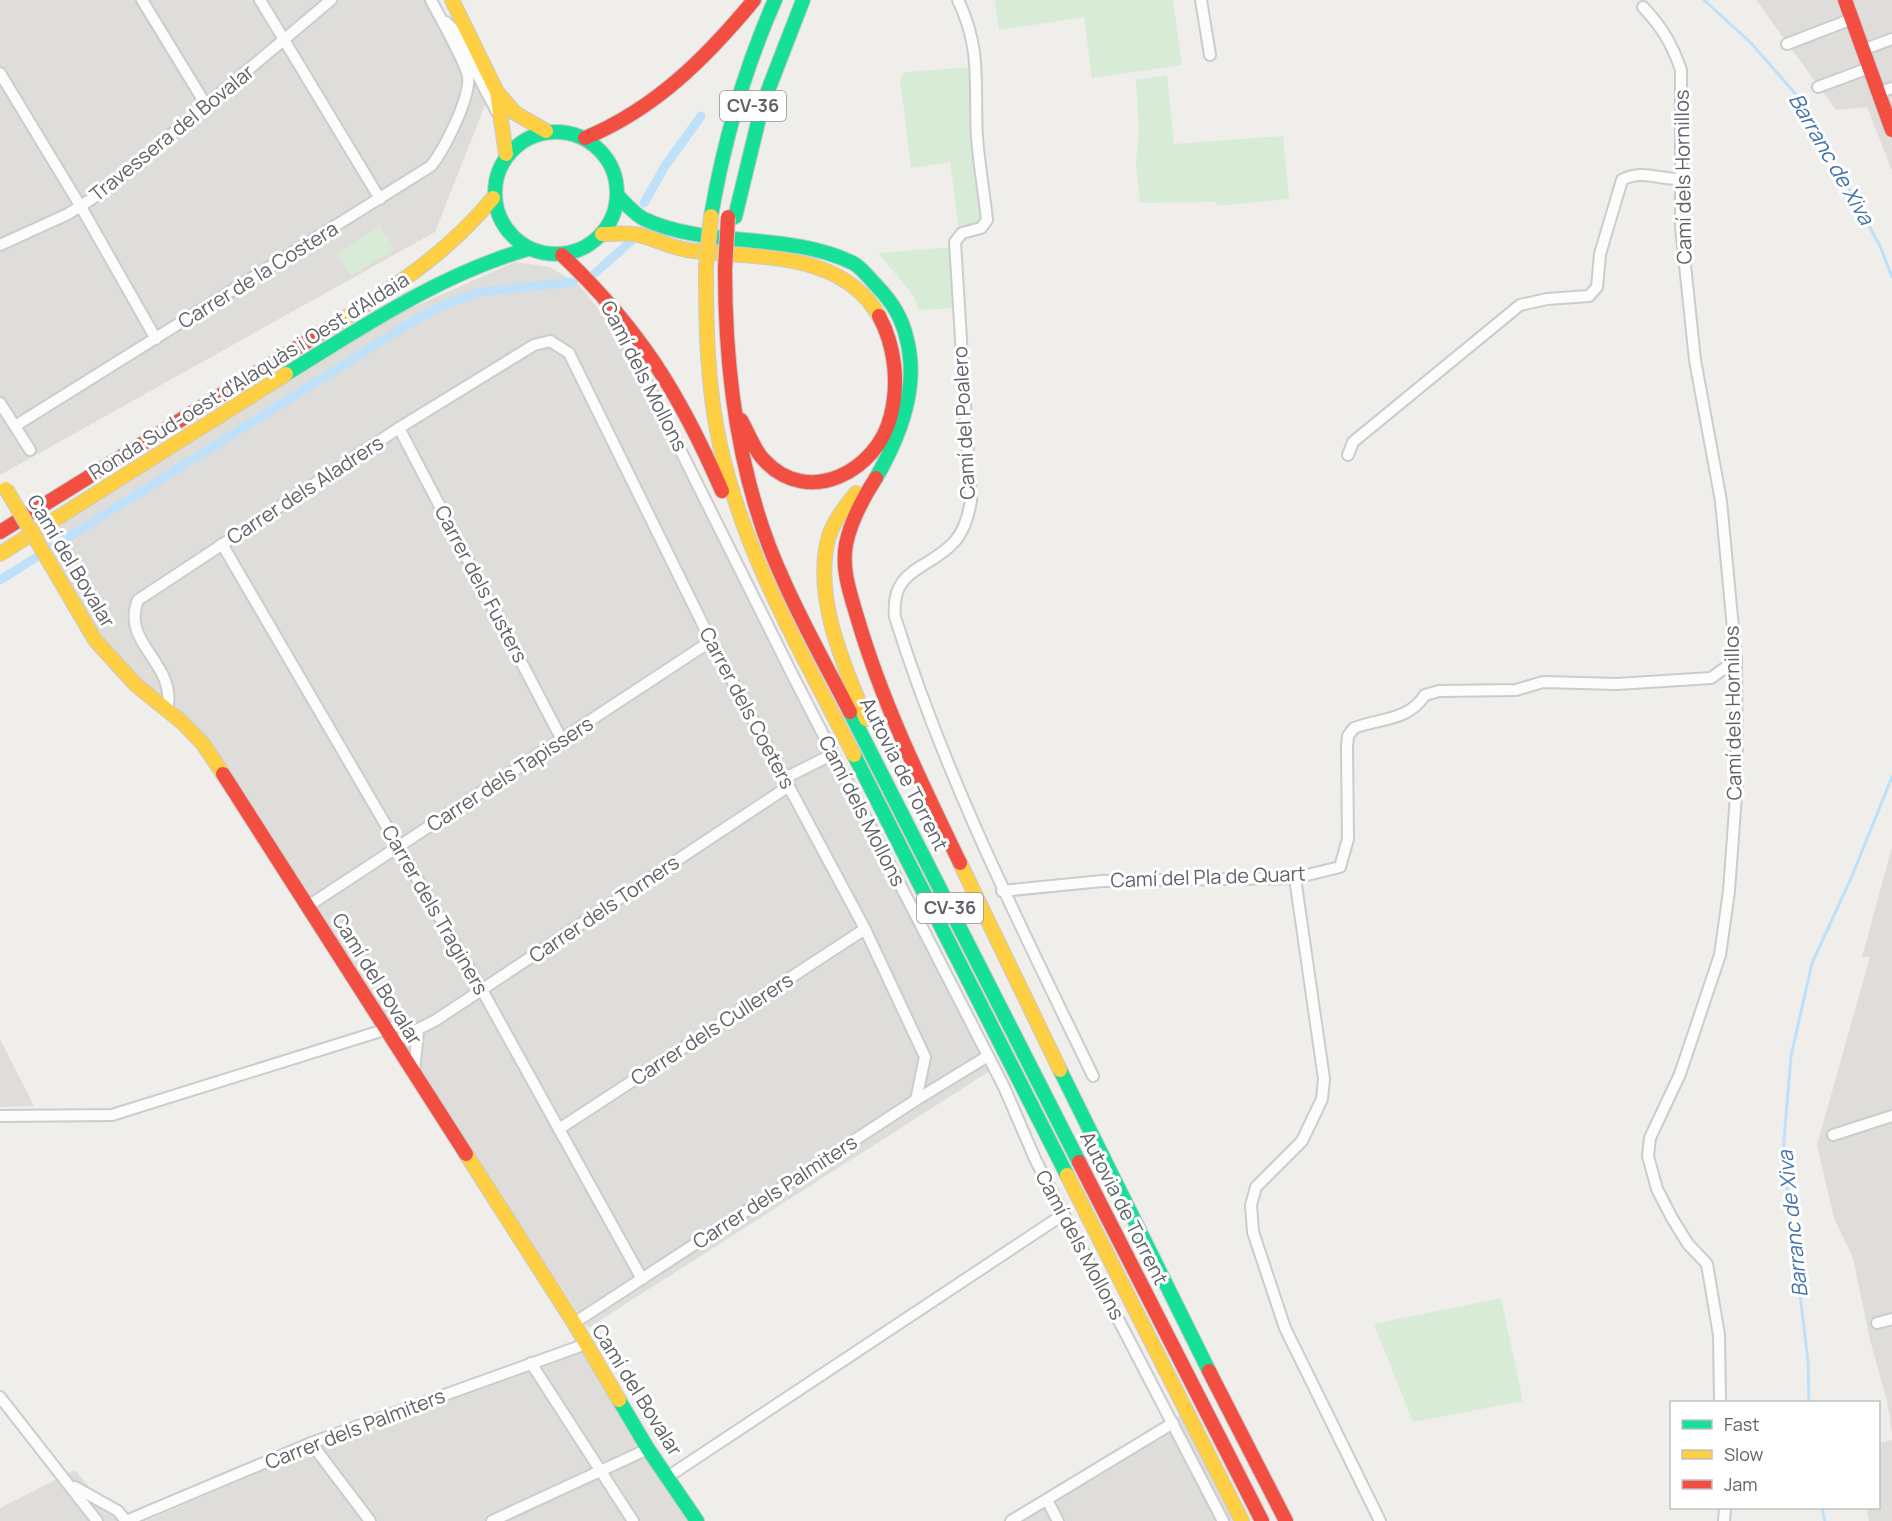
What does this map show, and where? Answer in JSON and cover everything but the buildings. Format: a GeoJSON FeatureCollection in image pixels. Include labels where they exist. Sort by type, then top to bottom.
{"type":"FeatureCollection","features":[{"type":"Feature","properties":{"kind":"main road"},"geometry":{"type":"LineString","coordinates":[[452,0],[498,92],[515,113],[546,131],[585,138],[612,129],[663,93],[717,45],[754,0]]}},
{"type":"Feature","properties":{"kind":"main road","name":"Autovia de Torrent"},"geometry":{"type":"LineString","coordinates":[[775,0],[755,43],[731,111],[711,216],[706,267],[705,326],[711,392],[720,444],[738,511],[765,582],[815,684],[1242,1521]]}},
{"type":"Feature","properties":{"kind":"main road","name":"Autovia de Torrent"},"geometry":{"type":"LineString","coordinates":[[795,0],[774,44],[749,115],[737,164],[723,323],[729,391],[738,443],[755,506],[782,576],[1262,1521]]}},
{"type":"Feature","properties":{"kind":"main road"},"geometry":{"type":"LineString","coordinates":[[732,217],[757,116],[781,46],[802,0]]}},
{"type":"Feature","properties":{"kind":"main road"},"geometry":{"type":"LineString","coordinates":[[1845,0],[1892,130]]}},
{"type":"Feature","properties":{"kind":"main road"},"geometry":{"type":"LineString","coordinates":[[498,92],[506,154]]}},
{"type":"Feature","properties":{"kind":"main road"},"geometry":{"type":"LineString","coordinates":[[546,131],[524,139],[506,154],[496,175],[494,198],[504,228],[528,249],[562,255],[584,248],[602,234],[613,216],[617,195],[614,172],[603,153],[585,138]]}},
{"type":"Feature","properties":{"kind":"main road"},"geometry":{"type":"LineString","coordinates":[[617,195],[642,218],[674,230],[804,246],[855,264],[890,300],[903,322],[912,377],[902,424],[885,462],[860,504],[846,545],[846,580],[868,655],[898,732],[976,898],[1191,1336],[1286,1521]]}},
{"type":"Feature","properties":{"kind":"main road","name":"Ronda Sud-oest d'Alaquàs i Oest d'Aldaia"},"geometry":{"type":"LineString","coordinates":[[0,532],[408,278],[468,228],[494,198]]}},
{"type":"Feature","properties":{"kind":"main road"},"geometry":{"type":"LineString","coordinates":[[602,234],[634,234],[674,248],[804,263],[844,279],[867,297],[883,322],[894,354],[896,379],[889,425],[873,454],[852,473],[828,482],[800,483],[778,474],[757,452],[742,422],[736,392],[728,269]]}},
{"type":"Feature","properties":{"kind":"main road","name":"Ronda Sud-oest d'Alaquàs i Oest d'Aldaia"},"geometry":{"type":"LineString","coordinates":[[0,554],[392,308],[445,280],[495,258],[528,249]]}},
{"type":"Feature","properties":{"kind":"main road"},"geometry":{"type":"LineString","coordinates":[[562,255],[601,292],[651,357],[706,454],[760,585],[798,660],[815,684]]}},
{"type":"Feature","properties":{"kind":"main road"},"geometry":{"type":"LineString","coordinates":[[902,424],[829,536],[824,572],[830,613],[860,705],[941,877],[953,913]]}},
{"type":"Feature","properties":{"kind":"main road","name":"Camí del Bovalar"},"geometry":{"type":"LineString","coordinates":[[3,484],[95,640],[136,685],[203,744],[573,1323],[648,1449],[669,1476],[697,1521]]}},
{"type":"Feature","properties":{"kind":"street"},"geometry":{"type":"LineString","coordinates":[[142,0],[206,105]]}},
{"type":"Feature","properties":{"kind":"street"},"geometry":{"type":"LineString","coordinates":[[260,0],[380,198]]}},
{"type":"Feature","properties":{"kind":"street","name":"Travessera del Bovalar"},"geometry":{"type":"LineString","coordinates":[[0,245],[81,207],[331,0]]}},
{"type":"Feature","properties":{"kind":"street"},"geometry":{"type":"LineString","coordinates":[[431,0],[437,13],[454,30],[502,123]]}},
{"type":"Feature","properties":{"kind":"street","name":"Camí del Poalero"},"geometry":{"type":"LineString","coordinates":[[958,0],[969,26],[978,66],[977,139],[987,220],[981,228],[962,233],[956,242],[971,501],[967,520],[954,541],[939,554],[910,571],[902,582],[894,610],[908,660],[931,723],[1002,891]]}},
{"type":"Feature","properties":{"kind":"street"},"geometry":{"type":"LineString","coordinates":[[1201,0],[1210,55]]}},
{"type":"Feature","properties":{"kind":"street","name":"Camí dels Hornillos"},"geometry":{"type":"LineString","coordinates":[[1643,7],[1662,27],[1681,70],[1681,227],[1695,360],[1721,501],[1736,660],[1737,782],[1729,891],[1720,955],[1680,1074],[1650,1138],[1648,1156],[1657,1189],[1672,1218],[1689,1244],[1707,1264],[1719,1335],[1720,1401]]}},
{"type":"Feature","properties":{"kind":"street","name":"Carrer de la Costera"},"geometry":{"type":"LineString","coordinates":[[15,426],[431,166],[439,156],[467,92],[468,75],[437,13]]}},
{"type":"Feature","properties":{"kind":"street"},"geometry":{"type":"LineString","coordinates":[[1787,44],[1851,19]]}},
{"type":"Feature","properties":{"kind":"street"},"geometry":{"type":"LineString","coordinates":[[1862,50],[1892,39]]}},
{"type":"Feature","properties":{"kind":"street"},"geometry":{"type":"LineString","coordinates":[[1818,87],[1869,68]]}},
{"type":"Feature","properties":{"kind":"street"},"geometry":{"type":"LineString","coordinates":[[0,73],[81,207],[156,339]]}},
{"type":"Feature","properties":{"kind":"street"},"geometry":{"type":"LineString","coordinates":[[1878,93],[1892,88]]}},
{"type":"Feature","properties":{"kind":"street"},"geometry":{"type":"LineString","coordinates":[[1348,455],[1353,442],[1520,305],[1547,298],[1589,296],[1597,287],[1600,254],[1622,180],[1640,174],[1667,180],[1681,179]]}},
{"type":"Feature","properties":{"kind":"street","name":"Camí dels Mollons"},"geometry":{"type":"LineString","coordinates":[[601,292],[833,754],[988,1056],[1064,1214],[1223,1521]]}},
{"type":"Feature","properties":{"kind":"street","name":"Carrer dels Coeters"},"geometry":{"type":"LineString","coordinates":[[534,345],[549,340],[569,353],[711,641],[865,929],[925,1057],[916,1100]]}},
{"type":"Feature","properties":{"kind":"street","name":"Carrer dels Aladrers"},"geometry":{"type":"LineString","coordinates":[[167,710],[169,690],[158,663],[138,636],[133,623],[133,612],[138,600],[399,428],[534,345]]}},
{"type":"Feature","properties":{"kind":"street"},"geometry":{"type":"LineString","coordinates":[[0,403],[30,450]]}},
{"type":"Feature","properties":{"kind":"street","name":"Carrer dels Fusters"},"geometry":{"type":"LineString","coordinates":[[399,428],[562,740]]}},
{"type":"Feature","properties":{"kind":"street","name":"Carrer dels Traginers"},"geometry":{"type":"LineString","coordinates":[[222,544],[482,990],[642,1279]]}},
{"type":"Feature","properties":{"kind":"street","name":"Carrer dels Tapissers"},"geometry":{"type":"LineString","coordinates":[[308,906],[711,641]]}},
{"type":"Feature","properties":{"kind":"street","name":"Camí del Pla de Quart"},"geometry":{"type":"LineString","coordinates":[[1002,891],[1102,881],[1295,878],[1340,867],[1348,839],[1348,736],[1354,728],[1408,713],[1416,708],[1425,695],[1439,691],[1503,691],[1543,682],[1617,684],[1711,678],[1736,660]]}},
{"type":"Feature","properties":{"kind":"street","name":"Carrer dels Torners"},"geometry":{"type":"LineString","coordinates":[[418,1031],[482,990],[787,782],[833,754]]}},
{"type":"Feature","properties":{"kind":"street"},"geometry":{"type":"LineString","coordinates":[[1295,878],[1324,1079],[1322,1099],[1302,1142],[1256,1187],[1251,1205],[1253,1232],[1285,1328],[1380,1521]]}},
{"type":"Feature","properties":{"kind":"street"},"geometry":{"type":"LineString","coordinates":[[1002,891],[1093,1076]]}},
{"type":"Feature","properties":{"kind":"street","name":"Carrer dels Cullerers"},"geometry":{"type":"LineString","coordinates":[[559,1129],[865,929]]}},
{"type":"Feature","properties":{"kind":"street"},"geometry":{"type":"LineString","coordinates":[[0,1116],[112,1115],[390,1037],[397,1026],[418,1031],[414,1074]]}},
{"type":"Feature","properties":{"kind":"street","name":"Carrer dels Palmiters"},"geometry":{"type":"LineString","coordinates":[[573,1323],[916,1100],[988,1056]]}},
{"type":"Feature","properties":{"kind":"street"},"geometry":{"type":"LineString","coordinates":[[1833,1135],[1892,1116]]}},
{"type":"Feature","properties":{"kind":"street"},"geometry":{"type":"LineString","coordinates":[[669,1476],[1064,1214]]}},
{"type":"Feature","properties":{"kind":"street"},"geometry":{"type":"LineString","coordinates":[[1877,1323],[1892,1319]]}},
{"type":"Feature","properties":{"kind":"street","name":"Carrer dels Palmiters"},"geometry":{"type":"LineString","coordinates":[[126,1521],[311,1443],[586,1344]]}},
{"type":"Feature","properties":{"kind":"street"},"geometry":{"type":"LineString","coordinates":[[531,1363],[633,1521]]}},
{"type":"Feature","properties":{"kind":"street"},"geometry":{"type":"LineString","coordinates":[[0,1397],[97,1521]]}},
{"type":"Feature","properties":{"kind":"street"},"geometry":{"type":"LineString","coordinates":[[1011,1521],[1173,1423]]}},
{"type":"Feature","properties":{"kind":"street"},"geometry":{"type":"LineString","coordinates":[[311,1443],[370,1521]]}},
{"type":"Feature","properties":{"kind":"street"},"geometry":{"type":"LineString","coordinates":[[492,1521],[648,1449]]}},
{"type":"Feature","properties":{"kind":"street"},"geometry":{"type":"LineString","coordinates":[[68,1482],[117,1511],[126,1521]]}},
{"type":"Feature","properties":{"kind":"street"},"geometry":{"type":"LineString","coordinates":[[1047,1500],[1058,1521]]}},
{"type":"Feature","properties":{"kind":"shaded area"},"geometry":{"type":"Polygon","coordinates":[[[0,0],[437,0],[486,103],[435,232],[0,475],[0,0]]]}},
{"type":"Feature","properties":{"kind":"shaded area"},"geometry":{"type":"Polygon","coordinates":[[[1756,0],[1892,0],[1892,171],[1867,107],[1836,110],[1756,0]]]}},
{"type":"Feature","properties":{"kind":"shaded area"},"geometry":{"type":"Polygon","coordinates":[[[515,262],[550,267],[578,284],[613,326],[774,653],[810,710],[993,1069],[588,1328],[203,747],[97,638],[39,539],[384,320],[515,262]]]}},
{"type":"Feature","properties":{"kind":"shaded area"},"geometry":{"type":"Polygon","coordinates":[[[1892,847],[1892,1433],[1887,1401],[1870,1340],[1853,1258],[1834,1218],[1817,1145],[1870,957],[1862,957],[1892,847]]]}},
{"type":"Feature","properties":{"kind":"shaded area"},"geometry":{"type":"Polygon","coordinates":[[[0,1039],[34,1106],[0,1107],[0,1039]]]}},
{"type":"Feature","properties":{"kind":"shaded area"},"geometry":{"type":"Polygon","coordinates":[[[584,1351],[696,1521],[146,1521],[324,1444],[584,1351]]]}},
{"type":"Feature","properties":{"kind":"shaded area"},"geometry":{"type":"Polygon","coordinates":[[[1180,1414],[1233,1521],[1003,1521],[1165,1428],[1180,1414]]]}},
{"type":"Feature","properties":{"kind":"shaded area"},"geometry":{"type":"Polygon","coordinates":[[[1892,1440],[1892,1521],[1869,1521],[1867,1509],[1880,1509],[1880,1443],[1892,1440]]]}},
{"type":"Feature","properties":{"kind":"shaded area"},"geometry":{"type":"Polygon","coordinates":[[[75,1470],[118,1521],[0,1521],[0,1508],[75,1470]]]}},
{"type":"Feature","properties":{"kind":"green space"},"geometry":{"type":"Polygon","coordinates":[[[995,0],[1173,0],[1182,65],[1092,78],[1084,17],[999,30],[995,0]]]}},
{"type":"Feature","properties":{"kind":"green space"},"geometry":{"type":"Polygon","coordinates":[[[972,67],[983,216],[975,224],[959,229],[950,162],[911,168],[900,78],[906,72],[972,67]]]}},
{"type":"Feature","properties":{"kind":"green space"},"geometry":{"type":"Polygon","coordinates":[[[1167,75],[1174,144],[1283,136],[1289,199],[1216,206],[1216,202],[1140,203],[1136,161],[1139,133],[1136,80],[1167,75]]]}},
{"type":"Feature","properties":{"kind":"green space"},"geometry":{"type":"Polygon","coordinates":[[[380,226],[395,249],[351,276],[337,253],[380,226]]]}},
{"type":"Feature","properties":{"kind":"green space"},"geometry":{"type":"Polygon","coordinates":[[[952,247],[957,308],[919,310],[913,295],[878,253],[952,247]]]}},
{"type":"Feature","properties":{"kind":"green space"},"geometry":{"type":"Polygon","coordinates":[[[1501,1298],[1523,1401],[1413,1422],[1374,1324],[1501,1298]]]}},
{"type":"Feature","properties":{"kind":"waterway","name":"Barranc de Xiva"},"geometry":{"type":"LineString","coordinates":[[1704,0],[1751,43],[1800,99],[1880,246],[1892,277]]}},
{"type":"Feature","properties":{"kind":"waterway"},"geometry":{"type":"LineString","coordinates":[[644,203],[665,166],[701,116]]}},
{"type":"Feature","properties":{"kind":"waterway"},"geometry":{"type":"LineString","coordinates":[[595,273],[630,242]]}},
{"type":"Feature","properties":{"kind":"waterway"},"geometry":{"type":"LineString","coordinates":[[0,580],[420,317],[451,302],[481,292],[573,282]]}},
{"type":"Feature","properties":{"kind":"waterway","name":"Barranc de Xiva"},"geometry":{"type":"LineString","coordinates":[[1809,1401],[1808,1361],[1783,1152],[1791,1056],[1812,963],[1852,876],[1892,777]]}},
{"type":"Feature","properties":{"kind":"waterway","name":"Barranc de Xiva"},"geometry":{"type":"LineString","coordinates":[[1822,1509],[1825,1521]]}},
{"type":"Feature","properties":{"kind":"traffic: fast"},"geometry":{"type":"LineString","coordinates":[[711,216],[736,106],[775,0]]}},
{"type":"Feature","properties":{"kind":"traffic: fast"},"geometry":{"type":"LineString","coordinates":[[735,217],[762,106],[803,0]]}},
{"type":"Feature","properties":{"kind":"traffic: fast"},"geometry":{"type":"LineString","coordinates":[[556,132],[579,137],[590,142],[599,150],[607,159],[612,170],[617,193],[612,216],[607,227],[599,236],[590,244],[579,249],[556,254],[533,249],[522,244],[513,236],[505,227],[500,216],[495,193],[500,170],[505,159],[513,150],[522,142],[533,137],[556,132]]}},
{"type":"Feature","properties":{"kind":"traffic: fast"},"geometry":{"type":"LineString","coordinates":[[617,195],[640,217],[669,228],[694,234],[775,243],[828,253],[853,263],[876,285],[892,304],[902,324],[907,340],[911,376],[900,429],[876,478]]}},
{"type":"Feature","properties":{"kind":"traffic: fast"},"geometry":{"type":"LineString","coordinates":[[286,374],[373,320],[433,287],[495,260],[528,249]]}},
{"type":"Feature","properties":{"kind":"traffic: fast"},"geometry":{"type":"LineString","coordinates":[[850,712],[1079,1162]]}},
{"type":"Feature","properties":{"kind":"traffic: fast"},"geometry":{"type":"LineString","coordinates":[[854,755],[1067,1175]]}},
{"type":"Feature","properties":{"kind":"traffic: fast"},"geometry":{"type":"LineString","coordinates":[[1060,1070],[1209,1371]]}},
{"type":"Feature","properties":{"kind":"traffic: fast"},"geometry":{"type":"LineString","coordinates":[[619,1400],[648,1449],[697,1521]]}},
{"type":"Feature","properties":{"kind":"traffic: slow"},"geometry":{"type":"LineString","coordinates":[[452,0],[497,92],[515,113],[546,131]]}},
{"type":"Feature","properties":{"kind":"traffic: slow"},"geometry":{"type":"LineString","coordinates":[[497,92],[506,154]]}},
{"type":"Feature","properties":{"kind":"traffic: slow"},"geometry":{"type":"LineString","coordinates":[[332,326],[418,269],[457,237],[493,198]]}},
{"type":"Feature","properties":{"kind":"traffic: slow"},"geometry":{"type":"LineString","coordinates":[[706,267],[711,216]]}},
{"type":"Feature","properties":{"kind":"traffic: slow"},"geometry":{"type":"LineString","coordinates":[[602,234],[634,234],[687,250],[767,257],[819,268],[842,279],[863,294],[879,316]]}},
{"type":"Feature","properties":{"kind":"traffic: slow"},"geometry":{"type":"LineString","coordinates":[[706,267],[707,334],[712,401],[731,486],[759,565],[854,755]]}},
{"type":"Feature","properties":{"kind":"traffic: slow"},"geometry":{"type":"LineString","coordinates":[[0,554],[286,374]]}},
{"type":"Feature","properties":{"kind":"traffic: slow"},"geometry":{"type":"LineString","coordinates":[[6,489],[48,560]]}},
{"type":"Feature","properties":{"kind":"traffic: slow"},"geometry":{"type":"LineString","coordinates":[[856,493],[831,530],[825,559],[825,582],[827,606],[833,630],[866,719]]}},
{"type":"Feature","properties":{"kind":"traffic: slow"},"geometry":{"type":"LineString","coordinates":[[48,560],[95,640],[136,685],[183,723],[203,744],[223,774]]}},
{"type":"Feature","properties":{"kind":"traffic: slow"},"geometry":{"type":"LineString","coordinates":[[960,863],[1060,1070]]}},
{"type":"Feature","properties":{"kind":"traffic: slow"},"geometry":{"type":"LineString","coordinates":[[466,1154],[574,1323],[619,1400]]}},
{"type":"Feature","properties":{"kind":"traffic: slow"},"geometry":{"type":"LineString","coordinates":[[1067,1175],[1242,1521]]}},
{"type":"Feature","properties":{"kind":"traffic: jam"},"geometry":{"type":"LineString","coordinates":[[585,138],[634,112],[678,80],[698,62],[754,0]]}},
{"type":"Feature","properties":{"kind":"traffic: jam"},"geometry":{"type":"LineString","coordinates":[[1845,0],[1892,130]]}},
{"type":"Feature","properties":{"kind":"traffic: jam"},"geometry":{"type":"LineString","coordinates":[[725,269],[728,217]]}},
{"type":"Feature","properties":{"kind":"traffic: jam"},"geometry":{"type":"LineString","coordinates":[[562,255],[614,309],[655,364],[690,423],[722,491]]}},
{"type":"Feature","properties":{"kind":"traffic: jam"},"geometry":{"type":"LineString","coordinates":[[725,269],[731,387],[745,465],[755,503],[767,540],[790,594],[850,712]]}},
{"type":"Feature","properties":{"kind":"traffic: jam"},"geometry":{"type":"LineString","coordinates":[[741,420],[760,456],[782,474],[801,481],[820,482],[857,467],[884,435],[891,415],[895,390],[892,352],[879,316]]}},
{"type":"Feature","properties":{"kind":"traffic: jam"},"geometry":{"type":"LineString","coordinates":[[0,532],[332,326]]}},
{"type":"Feature","properties":{"kind":"traffic: jam"},"geometry":{"type":"LineString","coordinates":[[876,478],[858,510],[846,544],[845,563],[852,602],[891,713],[960,863]]}},
{"type":"Feature","properties":{"kind":"traffic: jam"},"geometry":{"type":"LineString","coordinates":[[223,774],[466,1154]]}},
{"type":"Feature","properties":{"kind":"traffic: jam"},"geometry":{"type":"LineString","coordinates":[[1079,1162],[1262,1521]]}},
{"type":"Feature","properties":{"kind":"traffic: jam"},"geometry":{"type":"LineString","coordinates":[[1209,1371],[1286,1521]]}}]}
